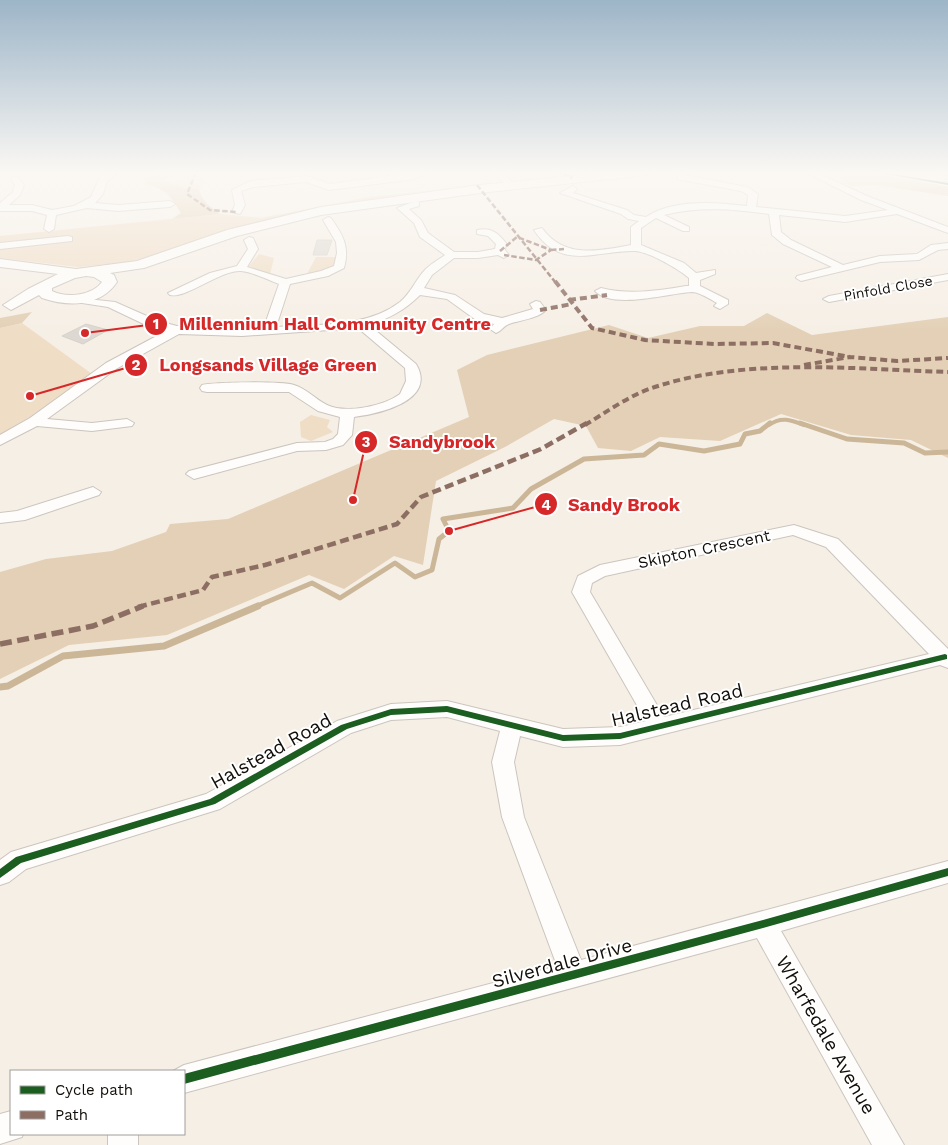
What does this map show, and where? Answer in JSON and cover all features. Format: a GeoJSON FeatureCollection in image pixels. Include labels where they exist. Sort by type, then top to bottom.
{"type":"FeatureCollection","features":[{"type":"Feature","properties":{"kind":"main road"},"geometry":{"type":"LineString","coordinates":[[5,306],[62,276],[139,265],[232,233],[262,225]]}},
{"type":"Feature","properties":{"kind":"main road"},"geometry":{"type":"LineString","coordinates":[[0,264],[104,275],[110,284]]}},
{"type":"Feature","properties":{"kind":"main road"},"geometry":{"type":"LineString","coordinates":[[5,306],[95,294],[139,265]]}},
{"type":"Feature","properties":{"kind":"main road"},"geometry":{"type":"LineString","coordinates":[[26,268],[46,285],[47,295],[68,299]]}},
{"type":"Feature","properties":{"kind":"street"},"geometry":{"type":"LineString","coordinates":[[174,293],[214,275],[241,268],[285,282],[324,274],[339,268],[344,254],[342,243],[331,225]]}},
{"type":"Feature","properties":{"kind":"street"},"geometry":{"type":"LineString","coordinates":[[420,225],[424,235],[452,255],[502,253],[501,243],[491,233],[482,232]]}},
{"type":"Feature","properties":{"kind":"street"},"geometry":{"type":"LineString","coordinates":[[636,247],[635,235],[638,225]]}},
{"type":"Feature","properties":{"kind":"street"},"geometry":{"type":"LineString","coordinates":[[677,225],[686,230]]}},
{"type":"Feature","properties":{"kind":"street"},"geometry":{"type":"LineString","coordinates":[[775,225],[776,232],[787,242],[840,267]]}},
{"type":"Feature","properties":{"kind":"street"},"geometry":{"type":"LineString","coordinates":[[936,225],[948,230]]}},
{"type":"Feature","properties":{"kind":"street"},"geometry":{"type":"LineString","coordinates":[[539,230],[551,245],[579,253],[636,247],[680,266],[694,282],[724,302],[720,306]]}},
{"type":"Feature","properties":{"kind":"street"},"geometry":{"type":"LineString","coordinates":[[0,246],[68,239]]}},
{"type":"Feature","properties":{"kind":"street"},"geometry":{"type":"LineString","coordinates":[[241,268],[253,249],[249,240]]}},
{"type":"Feature","properties":{"kind":"street"},"geometry":{"type":"LineString","coordinates":[[801,278],[823,274],[840,267],[880,259],[919,258],[935,247],[948,246]]}},
{"type":"Feature","properties":{"kind":"street"},"geometry":{"type":"LineString","coordinates":[[68,299],[111,304],[154,324],[177,330],[269,330],[361,324],[387,315],[404,304],[417,291],[428,273],[452,255]]}},
{"type":"Feature","properties":{"kind":"street"},"geometry":{"type":"LineString","coordinates":[[601,291],[607,295],[677,292],[711,272]]}},
{"type":"Feature","properties":{"kind":"street","name":"Pinfold Close"},"geometry":{"type":"LineString","coordinates":[[829,299],[948,277]]}},
{"type":"Feature","properties":{"kind":"street"},"geometry":{"type":"LineString","coordinates":[[269,330],[285,282]]}},
{"type":"Feature","properties":{"kind":"street"},"geometry":{"type":"LineString","coordinates":[[110,284],[111,304]]}},
{"type":"Feature","properties":{"kind":"street"},"geometry":{"type":"LineString","coordinates":[[417,291],[438,293],[451,298],[499,325],[540,310],[536,304]]}},
{"type":"Feature","properties":{"kind":"street"},"geometry":{"type":"LineString","coordinates":[[207,388],[290,388],[301,391],[322,407],[347,416],[401,400],[412,389],[414,376],[411,368],[361,324]]}},
{"type":"Feature","properties":{"kind":"street"},"geometry":{"type":"LineString","coordinates":[[0,441],[35,421],[111,366],[177,330]]}},
{"type":"Feature","properties":{"kind":"street"},"geometry":{"type":"LineString","coordinates":[[194,474],[297,447],[326,446],[338,442],[346,435],[347,416]]}},
{"type":"Feature","properties":{"kind":"street"},"geometry":{"type":"LineString","coordinates":[[35,421],[80,429],[108,428],[128,423]]}},
{"type":"Feature","properties":{"kind":"street"},"geometry":{"type":"LineString","coordinates":[[0,518],[19,516],[93,492]]}},
{"type":"Feature","properties":{"kind":"street","name":"Skipton Crescent"},"geometry":{"type":"LineString","coordinates":[[659,726],[581,592],[584,580],[600,571],[794,530],[832,543],[946,659]]}},
{"type":"Feature","properties":{"kind":"street","name":"Halstead Road"},"geometry":{"type":"LineString","coordinates":[[0,874],[19,860],[212,802],[344,727],[392,712],[447,709],[562,738],[620,736],[946,659]]}},
{"type":"Feature","properties":{"kind":"street"},"geometry":{"type":"LineString","coordinates":[[512,724],[503,762],[513,817],[574,975]]}},
{"type":"Feature","properties":{"kind":"street","name":"Silverdale Drive"},"geometry":{"type":"LineString","coordinates":[[185,1080],[763,924],[948,872]]}},
{"type":"Feature","properties":{"kind":"street","name":"Wharfedale Avenue"},"geometry":{"type":"LineString","coordinates":[[763,924],[889,1145]]}},
{"type":"Feature","properties":{"kind":"shaded area"},"geometry":{"type":"Polygon","coordinates":[[[106,225],[251,225],[129,262],[78,267],[0,258],[0,236],[106,225]]]}},
{"type":"Feature","properties":{"kind":"shaded area"},"geometry":{"type":"Polygon","coordinates":[[[259,254],[274,258],[270,274],[267,275],[249,266],[259,254]]]}},
{"type":"Feature","properties":{"kind":"shaded area"},"geometry":{"type":"Polygon","coordinates":[[[316,257],[337,257],[336,262],[330,268],[307,274],[316,257]]]}},
{"type":"Feature","properties":{"kind":"shaded area"},"geometry":{"type":"Polygon","coordinates":[[[32,312],[22,323],[0,328],[0,318],[32,312]]]}},
{"type":"Feature","properties":{"kind":"shaded area"},"geometry":{"type":"Polygon","coordinates":[[[767,313],[812,335],[948,317],[948,458],[911,440],[851,435],[781,414],[720,441],[660,437],[631,451],[598,448],[586,426],[554,419],[505,447],[436,481],[423,565],[394,556],[344,589],[309,575],[167,635],[69,645],[0,679],[0,572],[46,559],[112,551],[166,532],[170,524],[228,519],[469,417],[457,370],[487,355],[609,325],[648,338],[700,326],[744,326],[767,313]]]}},
{"type":"Feature","properties":{"kind":"shaded area"},"geometry":{"type":"Polygon","coordinates":[[[22,323],[92,374],[30,418],[0,435],[0,328],[22,323]]]}},
{"type":"Feature","properties":{"kind":"shaded area"},"geometry":{"type":"Polygon","coordinates":[[[311,415],[330,420],[327,427],[333,432],[311,441],[301,437],[300,422],[311,415]]]}},
{"type":"Feature","properties":{"kind":"building"},"geometry":{"type":"Polygon","coordinates":[[[317,240],[332,240],[327,255],[313,255],[317,240]]]}},
{"type":"Feature","properties":{"kind":"building"},"geometry":{"type":"Polygon","coordinates":[[[86,324],[108,330],[83,344],[62,336],[86,324]]]}},
{"type":"Feature","properties":{"kind":"waterway"},"geometry":{"type":"LineString","coordinates":[[769,425],[778,420],[790,420],[804,425]]}},
{"type":"Feature","properties":{"kind":"waterway"},"geometry":{"type":"LineString","coordinates":[[255,607],[312,583],[340,598],[395,563],[415,577],[432,570],[439,539],[449,531],[443,519],[513,508],[531,489],[584,459],[644,455],[659,444],[704,451],[740,444],[745,434],[760,431],[770,423]]}},
{"type":"Feature","properties":{"kind":"waterway"},"geometry":{"type":"LineString","coordinates":[[800,423],[847,439],[904,443],[925,453],[948,452]]}},
{"type":"Feature","properties":{"kind":"waterway"},"geometry":{"type":"LineString","coordinates":[[0,687],[8,686],[63,656],[164,646],[258,606]]}},
{"type":"Feature","properties":{"kind":"marked path"},"geometry":{"type":"LineString","coordinates":[[510,225],[592,328],[645,340],[715,344],[773,343],[850,357]]}},
{"type":"Feature","properties":{"kind":"marked path"},"geometry":{"type":"LineString","coordinates":[[500,251],[517,237],[551,250],[536,260],[504,255]]}},
{"type":"Feature","properties":{"kind":"marked path"},"geometry":{"type":"LineString","coordinates":[[551,250],[564,249]]}},
{"type":"Feature","properties":{"kind":"marked path"},"geometry":{"type":"LineString","coordinates":[[569,300],[607,295]]}},
{"type":"Feature","properties":{"kind":"marked path"},"geometry":{"type":"LineString","coordinates":[[540,310],[572,304]]}},
{"type":"Feature","properties":{"kind":"marked path"},"geometry":{"type":"LineString","coordinates":[[804,365],[850,357],[897,361],[948,358]]}},
{"type":"Feature","properties":{"kind":"marked path"},"geometry":{"type":"LineString","coordinates":[[0,644],[93,626],[132,609],[203,590],[212,577],[265,565],[397,524],[421,497],[541,449],[651,388],[730,370],[822,368],[948,372]]}},
{"type":"Feature","properties":{"kind":"cycle path"},"geometry":{"type":"LineString","coordinates":[[0,874],[19,860],[212,802],[344,727],[391,712],[447,709],[563,738],[620,736],[945,657]]}},
{"type":"Feature","properties":{"kind":"cycle path"},"geometry":{"type":"LineString","coordinates":[[185,1079],[763,924],[948,872]]}},
{"type":"Feature","properties":{"kind":"place","name":"Millennium Hall Community Centre"},"geometry":{"type":"Point","coordinates":[85,333]}},
{"type":"Feature","properties":{"kind":"place","name":"Longsands Village Green"},"geometry":{"type":"Point","coordinates":[30,396]}},
{"type":"Feature","properties":{"kind":"place","name":"Sandybrook"},"geometry":{"type":"Point","coordinates":[353,500]}},
{"type":"Feature","properties":{"kind":"place","name":"Sandy Brook"},"geometry":{"type":"Point","coordinates":[449,531]}}]}
